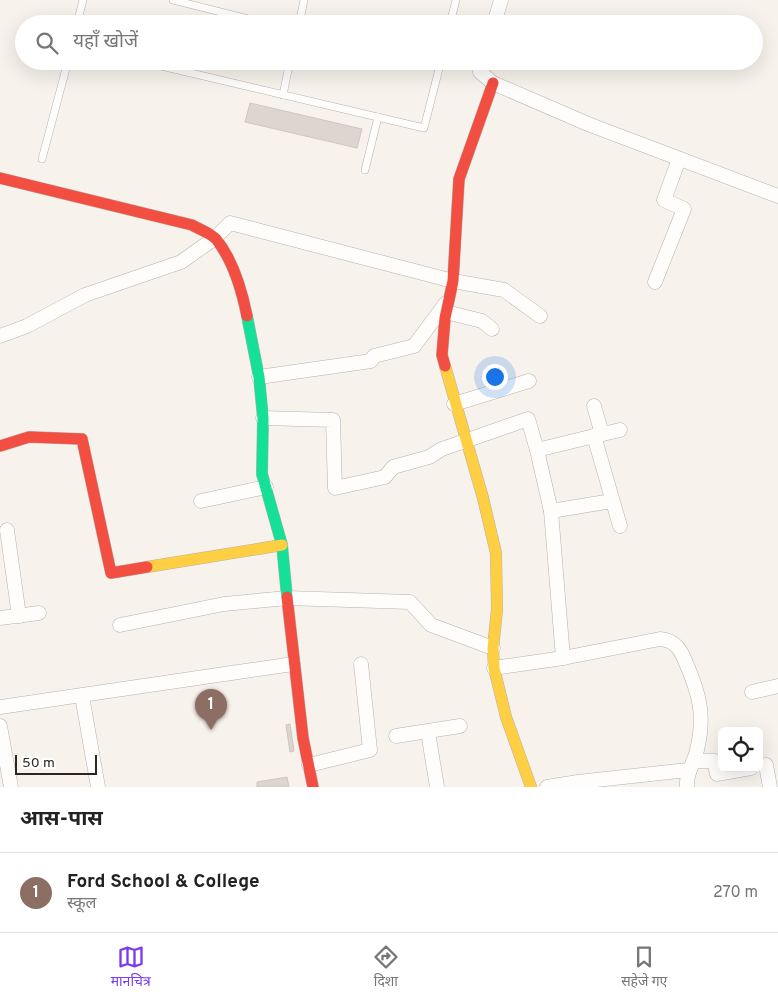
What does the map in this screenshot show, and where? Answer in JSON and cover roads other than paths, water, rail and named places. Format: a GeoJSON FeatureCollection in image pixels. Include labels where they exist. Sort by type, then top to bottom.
{"type":"FeatureCollection","features":[{"type":"Feature","properties":{"kind":"street"},"geometry":{"type":"LineString","coordinates":[[497,15],[501,0]]}},
{"type":"Feature","properties":{"kind":"street"},"geometry":{"type":"LineString","coordinates":[[481,70],[480,72],[493,83],[588,124],[778,196]]}},
{"type":"Feature","properties":{"kind":"street"},"geometry":{"type":"LineString","coordinates":[[493,83],[459,179],[453,281],[446,312],[442,354],[454,404],[483,498],[496,553],[497,610],[493,648],[494,668],[506,717],[531,787]]}},
{"type":"Feature","properties":{"kind":"street"},"geometry":{"type":"LineString","coordinates":[[655,282],[684,210],[664,200],[679,159]]}},
{"type":"Feature","properties":{"kind":"street"},"geometry":{"type":"LineString","coordinates":[[0,178],[192,225],[215,238],[227,258],[242,294],[259,377],[263,418],[262,474],[282,546],[292,664],[313,787]]}},
{"type":"Feature","properties":{"kind":"street"},"geometry":{"type":"LineString","coordinates":[[0,336],[27,326],[84,295],[181,262],[215,238],[230,223],[453,281],[504,290],[540,316]]}},
{"type":"Feature","properties":{"kind":"street"},"geometry":{"type":"LineString","coordinates":[[259,377],[371,361],[374,356],[414,346],[449,298]]}},
{"type":"Feature","properties":{"kind":"street"},"geometry":{"type":"LineString","coordinates":[[446,312],[482,321],[492,329]]}},
{"type":"Feature","properties":{"kind":"street"},"geometry":{"type":"LineString","coordinates":[[454,404],[529,381]]}},
{"type":"Feature","properties":{"kind":"street"},"geometry":{"type":"LineString","coordinates":[[594,406],[612,501],[620,526]]}},
{"type":"Feature","properties":{"kind":"street"},"geometry":{"type":"LineString","coordinates":[[263,418],[333,420],[335,488],[386,477],[393,467],[430,457],[442,449],[528,419],[551,511],[563,658]]}},
{"type":"Feature","properties":{"kind":"street"},"geometry":{"type":"LineString","coordinates":[[537,450],[620,430]]}},
{"type":"Feature","properties":{"kind":"street"},"geometry":{"type":"LineString","coordinates":[[0,446],[29,437],[82,439],[111,573],[282,546]]}},
{"type":"Feature","properties":{"kind":"street"},"geometry":{"type":"LineString","coordinates":[[201,501],[266,487]]}},
{"type":"Feature","properties":{"kind":"street"},"geometry":{"type":"LineString","coordinates":[[551,511],[612,501]]}},
{"type":"Feature","properties":{"kind":"street"},"geometry":{"type":"LineString","coordinates":[[7,530],[19,616]]}},
{"type":"Feature","properties":{"kind":"street"},"geometry":{"type":"LineString","coordinates":[[120,625],[224,604],[287,598],[410,602],[431,625],[493,648]]}},
{"type":"Feature","properties":{"kind":"street"},"geometry":{"type":"LineString","coordinates":[[0,618],[39,613]]}},
{"type":"Feature","properties":{"kind":"street"},"geometry":{"type":"LineString","coordinates":[[494,668],[563,658],[660,639],[674,643],[682,652],[695,681],[702,709],[697,750],[690,765],[688,787]]}},
{"type":"Feature","properties":{"kind":"street"},"geometry":{"type":"LineString","coordinates":[[0,707],[292,664]]}},
{"type":"Feature","properties":{"kind":"street"},"geometry":{"type":"LineString","coordinates":[[308,765],[370,750],[361,664]]}},
{"type":"Feature","properties":{"kind":"street"},"geometry":{"type":"LineString","coordinates":[[752,692],[778,686]]}},
{"type":"Feature","properties":{"kind":"street"},"geometry":{"type":"LineString","coordinates":[[82,696],[98,787]]}},
{"type":"Feature","properties":{"kind":"street"},"geometry":{"type":"LineString","coordinates":[[0,726],[11,787]]}},
{"type":"Feature","properties":{"kind":"street"},"geometry":{"type":"LineString","coordinates":[[396,736],[460,726]]}},
{"type":"Feature","properties":{"kind":"street"},"geometry":{"type":"LineString","coordinates":[[428,732],[437,787]]}},
{"type":"Feature","properties":{"kind":"street"},"geometry":{"type":"LineString","coordinates":[[547,787],[714,761],[717,774],[728,772]]}},
{"type":"Feature","properties":{"kind":"street"},"geometry":{"type":"LineString","coordinates":[[768,766],[770,787]]}},
{"type":"Feature","properties":{"kind":"lane"},"geometry":{"type":"LineString","coordinates":[[79,15],[83,0]]}},
{"type":"Feature","properties":{"kind":"lane"},"geometry":{"type":"LineString","coordinates":[[173,0],[233,15]]}},
{"type":"Feature","properties":{"kind":"lane"},"geometry":{"type":"LineString","coordinates":[[301,15],[304,0]]}},
{"type":"Feature","properties":{"kind":"lane"},"geometry":{"type":"LineString","coordinates":[[452,15],[456,0]]}},
{"type":"Feature","properties":{"kind":"lane"},"geometry":{"type":"LineString","coordinates":[[42,159],[66,70]]}},
{"type":"Feature","properties":{"kind":"lane"},"geometry":{"type":"LineString","coordinates":[[178,70],[424,128],[439,70]]}},
{"type":"Feature","properties":{"kind":"lane"},"geometry":{"type":"LineString","coordinates":[[282,95],[288,70]]}},
{"type":"Feature","properties":{"kind":"lane"},"geometry":{"type":"LineString","coordinates":[[365,170],[378,117]]}},
{"type":"Feature","properties":{"kind":"place","name":"Ford School & College"},"geometry":{"type":"Point","coordinates":[211,730]}}]}
